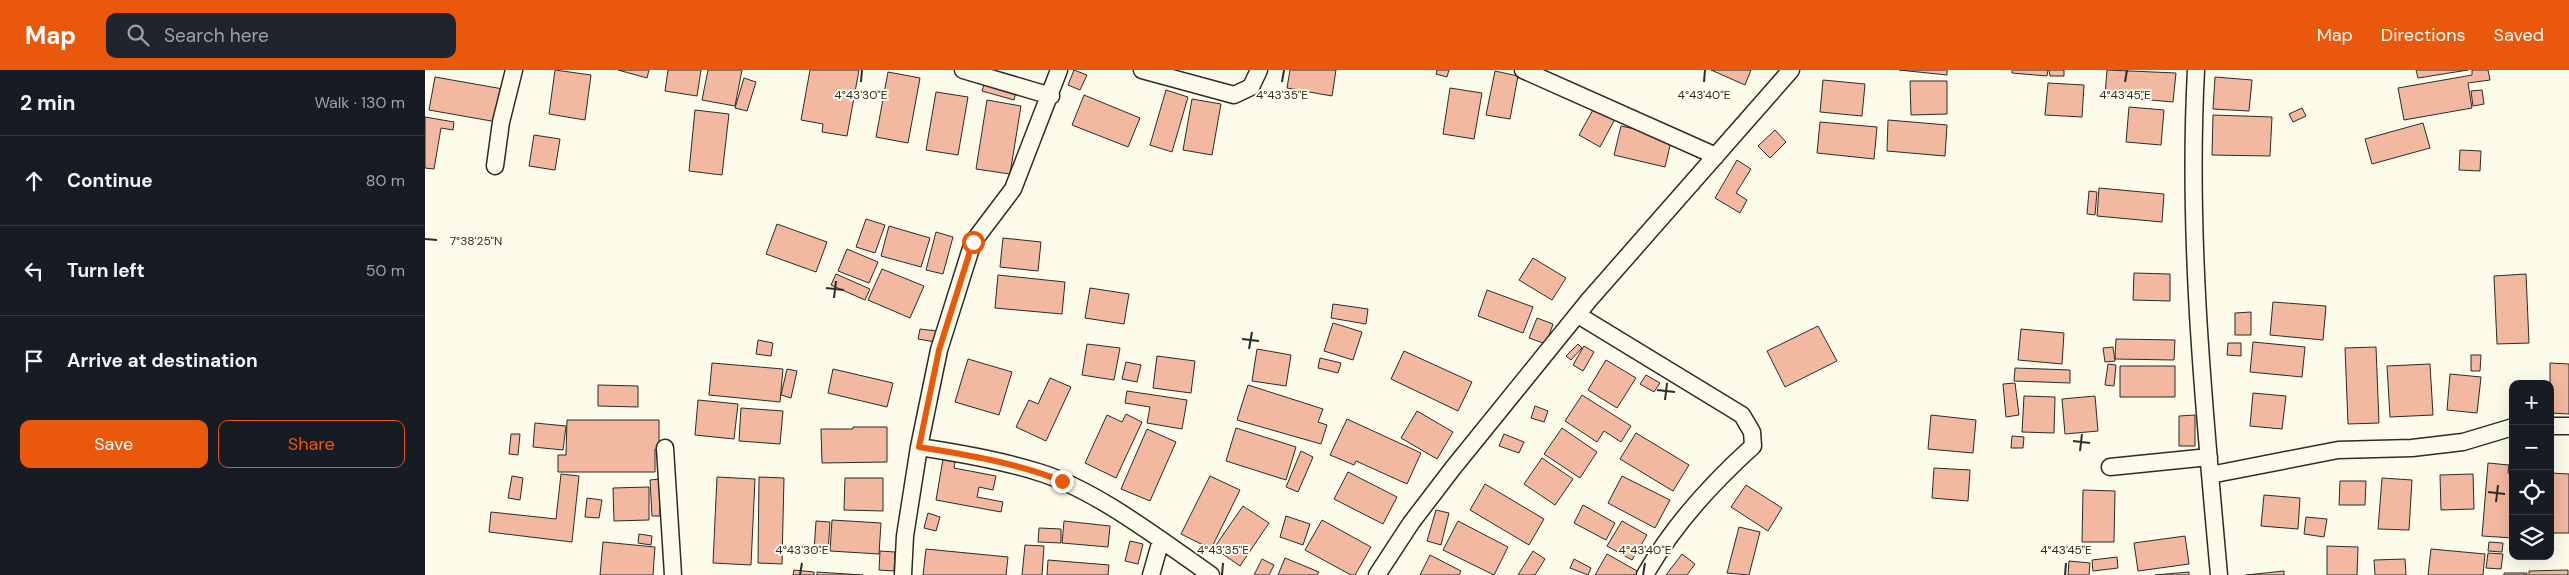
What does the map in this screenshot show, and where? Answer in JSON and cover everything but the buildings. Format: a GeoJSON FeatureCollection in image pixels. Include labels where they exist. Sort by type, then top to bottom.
{"type":"FeatureCollection","features":[{"type":"Feature","properties":{"kind":"street"},"geometry":{"type":"LineString","coordinates":[[495,166],[501,122],[514,70]]}},
{"type":"Feature","properties":{"kind":"street"},"geometry":{"type":"LineString","coordinates":[[963,70],[1051,96]]}},
{"type":"Feature","properties":{"kind":"street"},"geometry":{"type":"LineString","coordinates":[[903,575],[905,536],[919,447],[939,350],[973,242],[993,218],[1013,189],[1051,96],[1059,70]]}},
{"type":"Feature","properties":{"kind":"street"},"geometry":{"type":"LineString","coordinates":[[1142,70],[1234,95],[1251,87],[1259,70]]}},
{"type":"Feature","properties":{"kind":"street"},"geometry":{"type":"LineString","coordinates":[[1523,70],[1716,156]]}},
{"type":"Feature","properties":{"kind":"street"},"geometry":{"type":"LineString","coordinates":[[1377,575],[1411,523],[1453,468],[1578,315],[1791,70]]}},
{"type":"Feature","properties":{"kind":"street"},"geometry":{"type":"LineString","coordinates":[[2196,70],[2192,156],[2197,314],[2219,575]]}},
{"type":"Feature","properties":{"kind":"street"},"geometry":{"type":"LineString","coordinates":[[1578,315],[1742,415],[1752,432],[1753,446],[1721,476],[1667,537],[1645,575]]}},
{"type":"Feature","properties":{"kind":"street"},"geometry":{"type":"LineString","coordinates":[[2554,426],[2569,426]]}},
{"type":"Feature","properties":{"kind":"street"},"geometry":{"type":"LineString","coordinates":[[2210,475],[2338,450],[2411,448],[2463,442],[2509,427]]}},
{"type":"Feature","properties":{"kind":"street"},"geometry":{"type":"LineString","coordinates":[[919,447],[967,454],[1039,472],[1086,493],[1161,540],[1211,575]]}},
{"type":"Feature","properties":{"kind":"street"},"geometry":{"type":"LineString","coordinates":[[665,448],[673,575]]}},
{"type":"Feature","properties":{"kind":"street"},"geometry":{"type":"LineString","coordinates":[[2110,467],[2209,457]]}},
{"type":"Feature","properties":{"kind":"street"},"geometry":{"type":"LineString","coordinates":[[1151,575],[1161,540]]}},
{"type":"Feature","properties":{"kind":"route"},"geometry":{"type":"LineString","coordinates":[[973,242],[939,350],[919,447],[967,454],[1039,472],[1062,481]]}}]}
